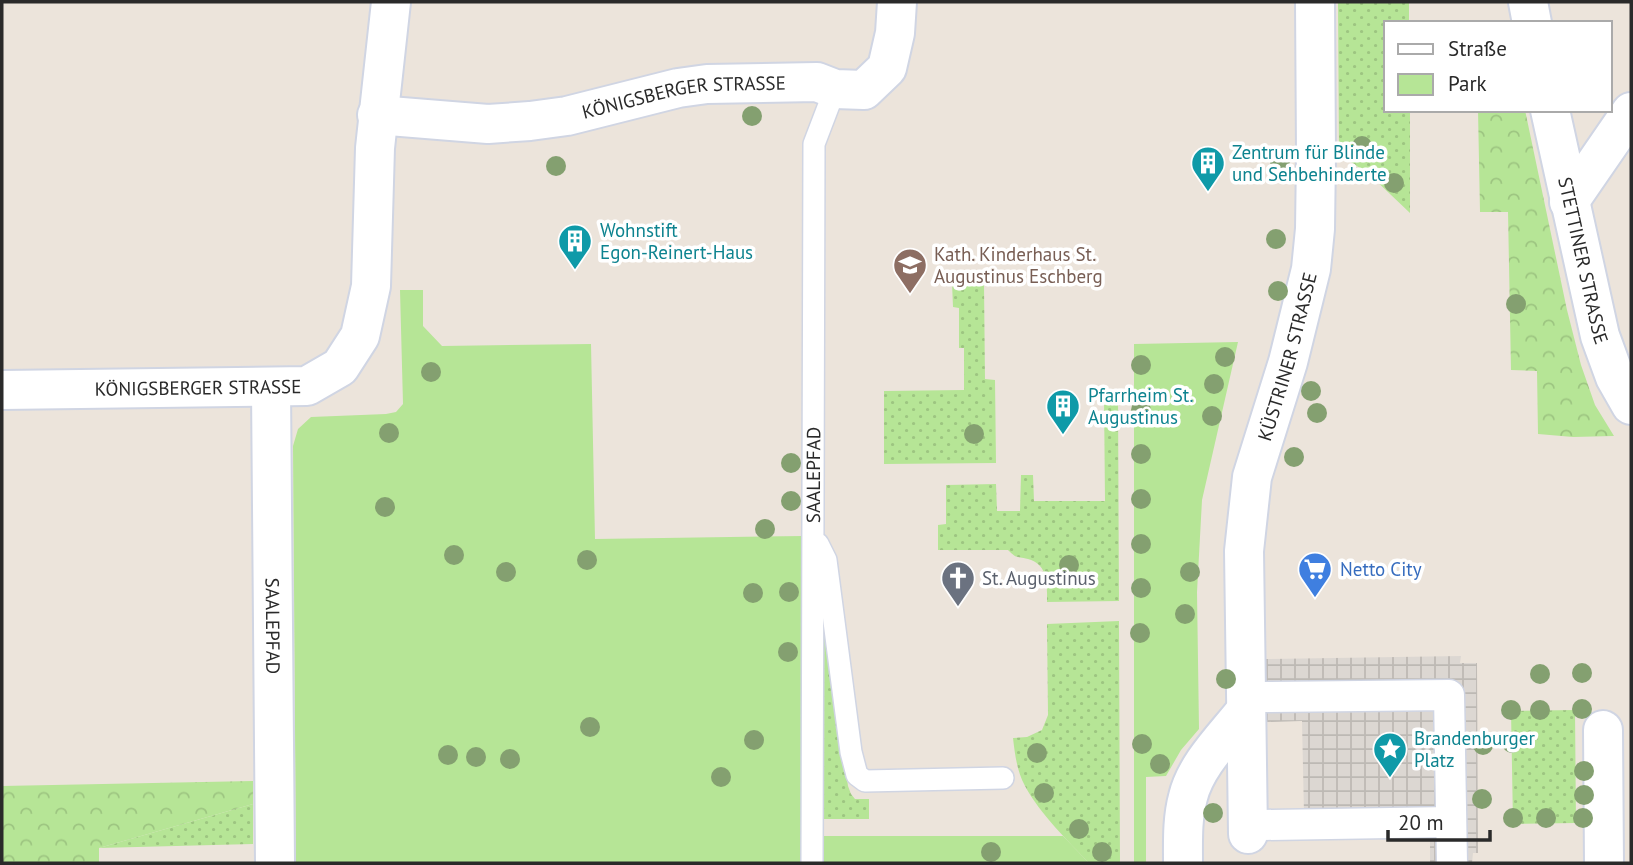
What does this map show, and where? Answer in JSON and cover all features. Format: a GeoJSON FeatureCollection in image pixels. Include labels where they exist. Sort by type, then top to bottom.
{"type":"FeatureCollection","features":[{"type":"Feature","properties":{"kind":"street","name":"KÖNIGSBERGER STRASSE"},"geometry":{"type":"LineString","coordinates":[[2,390],[307,386],[340,367],[360,336],[371,286],[377,115],[391,2]]}},
{"type":"Feature","properties":{"kind":"street"},"geometry":{"type":"LineString","coordinates":[[850,90],[887,68],[895,33],[897,2]]}},
{"type":"Feature","properties":{"kind":"street","name":"KÜSTRINER STRASSE"},"geometry":{"type":"LineString","coordinates":[[1256,830],[1256,704],[1244,551],[1252,477],[1291,349],[1312,256],[1316,156],[1315,2]]}},
{"type":"Feature","properties":{"kind":"street"},"geometry":{"type":"LineString","coordinates":[[1528,2],[1532,21]]}},
{"type":"Feature","properties":{"kind":"street","name":"KÖNIGSBERGER STRASSE"},"geometry":{"type":"LineString","coordinates":[[377,115],[488,124],[509,123],[567,116],[677,88],[707,84],[817,82],[850,90]]}},
{"type":"Feature","properties":{"kind":"street","name":"STETTINER STRASSE"},"geometry":{"type":"LineString","coordinates":[[1550,112],[1600,336],[1615,377],[1631,405]]}},
{"type":"Feature","properties":{"kind":"street"},"geometry":{"type":"LineString","coordinates":[[1569,202],[1631,112]]}},
{"type":"Feature","properties":{"kind":"street","name":"SAALEPFAD"},"geometry":{"type":"LineString","coordinates":[[271,388],[275,863]]}},
{"type":"Feature","properties":{"kind":"street"},"geometry":{"type":"LineString","coordinates":[[1183,863],[1182,827],[1188,794],[1203,764],[1256,704],[1449,695],[1451,863]]}},
{"type":"Feature","properties":{"kind":"street"},"geometry":{"type":"LineString","coordinates":[[1603,730],[1604,863]]}},
{"type":"Feature","properties":{"kind":"street"},"geometry":{"type":"LineString","coordinates":[[1256,830],[1451,821]]}},
{"type":"Feature","properties":{"kind":"lane","name":"SAALEPFAD"},"geometry":{"type":"LineString","coordinates":[[812,863],[814,144],[850,90]]}},
{"type":"Feature","properties":{"kind":"lane"},"geometry":{"type":"LineString","coordinates":[[812,533],[825,561],[856,775],[864,781],[1003,778]]}},
{"type":"Feature","properties":{"kind":"green space"},"geometry":{"type":"Polygon","coordinates":[[[1338,2],[1409,2],[1409,21],[1384,21],[1384,112],[1410,112],[1410,213],[1370,175],[1339,154],[1338,2]]]}},
{"type":"Feature","properties":{"kind":"green space"},"geometry":{"type":"Polygon","coordinates":[[[1478,112],[1525,112],[1581,365],[1595,405],[1614,436],[1538,434],[1537,371],[1511,370],[1508,212],[1480,212],[1478,112]]]}},
{"type":"Feature","properties":{"kind":"green space"},"geometry":{"type":"Polygon","coordinates":[[[952,283],[984,284],[985,379],[995,380],[996,463],[884,464],[884,391],[964,390],[964,348],[959,348],[959,308],[953,307],[952,283]]]}},
{"type":"Feature","properties":{"kind":"green space"},"geometry":{"type":"Polygon","coordinates":[[[400,290],[423,290],[423,326],[442,346],[591,344],[595,539],[804,536],[806,836],[1063,836],[1089,863],[296,863],[293,446],[298,429],[311,417],[386,414],[396,412],[403,404],[400,290]]]}},
{"type":"Feature","properties":{"kind":"green space"},"geometry":{"type":"Polygon","coordinates":[[[1238,342],[1202,500],[1197,592],[1199,729],[1181,750],[1166,776],[1146,777],[1146,863],[1134,863],[1134,344],[1238,342]]]}},
{"type":"Feature","properties":{"kind":"green space"},"geometry":{"type":"Polygon","coordinates":[[[1104,397],[1118,397],[1119,601],[1047,602],[1045,576],[1035,562],[1015,556],[1008,550],[938,550],[938,525],[946,524],[946,485],[996,484],[997,511],[1020,511],[1021,475],[1033,475],[1034,501],[1105,501],[1104,397]]]}},
{"type":"Feature","properties":{"kind":"green space"},"geometry":{"type":"Polygon","coordinates":[[[820,580],[848,786],[855,799],[869,799],[869,819],[820,819],[820,580]]]}},
{"type":"Feature","properties":{"kind":"green space"},"geometry":{"type":"Polygon","coordinates":[[[1119,621],[1120,863],[1089,863],[1055,827],[1031,796],[1020,775],[1013,738],[1027,737],[1042,730],[1048,715],[1047,624],[1119,621]]]}},
{"type":"Feature","properties":{"kind":"green space"},"geometry":{"type":"Polygon","coordinates":[[[1575,710],[1576,823],[1513,824],[1511,711],[1575,710]]]}},
{"type":"Feature","properties":{"kind":"green space"},"geometry":{"type":"Polygon","coordinates":[[[253,781],[253,804],[99,848],[99,863],[2,863],[2,786],[253,781]]]}},
{"type":"Feature","properties":{"kind":"green space"},"geometry":{"type":"Polygon","coordinates":[[[253,804],[253,844],[99,848],[253,804]]]}},
{"type":"Feature","properties":{"kind":"shaded area","name":"Brandenburger Platz"},"geometry":{"type":"Polygon","coordinates":[[[1461,656],[1460,663],[1477,663],[1478,853],[1473,853],[1472,863],[1430,863],[1430,835],[1304,814],[1302,721],[1266,722],[1266,659],[1461,656]]]}},
{"type":"Feature","properties":{"kind":"place","name":"Zentrum für Blinde und Sehbehinderte"},"geometry":{"type":"Point","coordinates":[1208,193]}},
{"type":"Feature","properties":{"kind":"place","name":"Wohnstift Egon-Reinert-Haus"},"geometry":{"type":"Point","coordinates":[575,271]}},
{"type":"Feature","properties":{"kind":"place","name":"Kath. Kinderhaus St. Augustinus Eschberg"},"geometry":{"type":"Point","coordinates":[910,295]}},
{"type":"Feature","properties":{"kind":"place","name":"Pfarrheim St. Augustinus"},"geometry":{"type":"Point","coordinates":[1063,436]}},
{"type":"Feature","properties":{"kind":"place","name":"Netto City"},"geometry":{"type":"Point","coordinates":[1315,599]}},
{"type":"Feature","properties":{"kind":"place","name":"St. Augustinus"},"geometry":{"type":"Point","coordinates":[958,608]}},
{"type":"Feature","properties":{"kind":"place","name":"Brandenburger Platz"},"geometry":{"type":"Point","coordinates":[1390,779]}}]}
